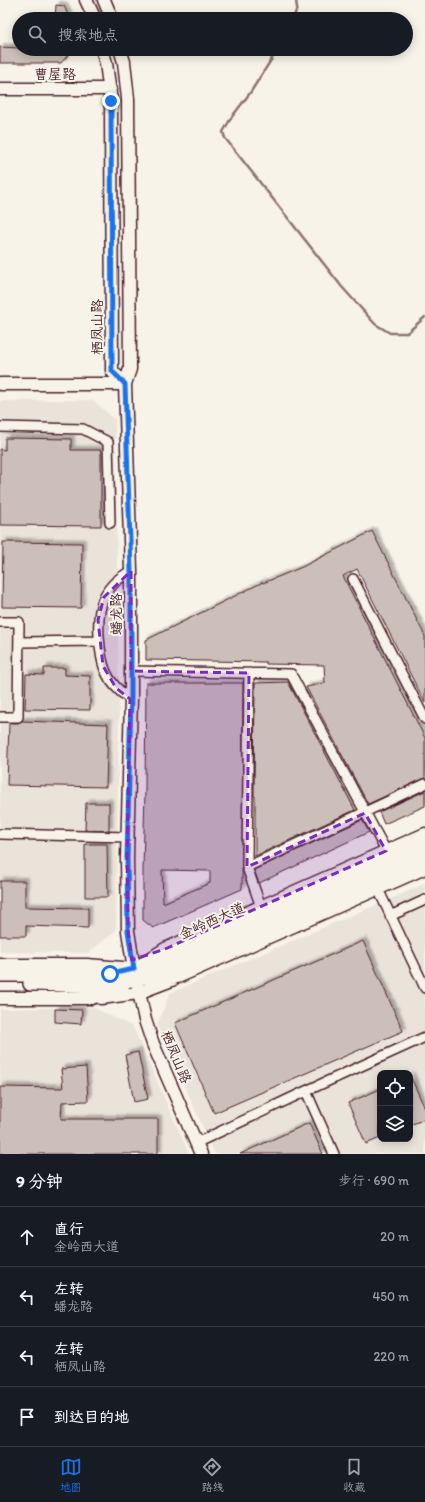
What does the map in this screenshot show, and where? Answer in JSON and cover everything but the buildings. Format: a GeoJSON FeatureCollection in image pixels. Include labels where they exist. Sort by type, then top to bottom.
{"type":"FeatureCollection","features":[{"type":"Feature","properties":{"kind":"main road","name":"金岭西大道"},"geometry":{"type":"LineString","coordinates":[[0,976],[110,974],[149,965],[178,954],[425,846]]}},
{"type":"Feature","properties":{"kind":"main road","name":"金岭西大道"},"geometry":{"type":"LineString","coordinates":[[134,969],[152,975],[182,964],[425,858]]}},
{"type":"Feature","properties":{"kind":"main road","name":"金岭西大道"},"geometry":{"type":"LineString","coordinates":[[0,984],[110,984],[134,969]]}},
{"type":"Feature","properties":{"kind":"street"},"geometry":{"type":"LineString","coordinates":[[86,0],[92,12]]}},
{"type":"Feature","properties":{"kind":"street"},"geometry":{"type":"LineString","coordinates":[[104,0],[109,12]]}},
{"type":"Feature","properties":{"kind":"street","name":"栖凤山路"},"geometry":{"type":"LineString","coordinates":[[104,56],[111,101],[112,371],[125,384]]}},
{"type":"Feature","properties":{"kind":"street"},"geometry":{"type":"LineString","coordinates":[[0,384],[125,384],[130,369],[128,99],[122,56]]}},
{"type":"Feature","properties":{"kind":"street","name":"曹屋路"},"geometry":{"type":"LineString","coordinates":[[0,89],[110,89]]}},
{"type":"Feature","properties":{"kind":"street","name":"蟠龙路"},"geometry":{"type":"LineString","coordinates":[[125,384],[131,571],[128,931],[134,969]]}},
{"type":"Feature","properties":{"kind":"street"},"geometry":{"type":"LineString","coordinates":[[0,427],[83,429],[108,442],[110,523]]}},
{"type":"Feature","properties":{"kind":"street"},"geometry":{"type":"LineString","coordinates":[[130,699],[116,688],[106,674],[101,658],[98,620],[101,604],[112,584],[131,571]]}},
{"type":"Feature","properties":{"kind":"street"},"geometry":{"type":"LineString","coordinates":[[353,579],[425,719]]}},
{"type":"Feature","properties":{"kind":"street"},"geometry":{"type":"LineString","coordinates":[[0,622],[19,622],[18,717],[0,717]]}},
{"type":"Feature","properties":{"kind":"street"},"geometry":{"type":"LineString","coordinates":[[19,642],[99,641]]}},
{"type":"Feature","properties":{"kind":"street"},"geometry":{"type":"LineString","coordinates":[[131,671],[291,674],[386,851]]}},
{"type":"Feature","properties":{"kind":"street"},"geometry":{"type":"LineString","coordinates":[[249,673],[247,867],[261,907]]}},
{"type":"Feature","properties":{"kind":"street"},"geometry":{"type":"LineString","coordinates":[[247,867],[425,784]]}},
{"type":"Feature","properties":{"kind":"street"},"geometry":{"type":"LineString","coordinates":[[0,834],[128,837]]}},
{"type":"Feature","properties":{"kind":"street"},"geometry":{"type":"LineString","coordinates":[[92,998],[165,949],[425,834]]}},
{"type":"Feature","properties":{"kind":"street"},"geometry":{"type":"LineString","coordinates":[[0,998],[108,998],[139,992],[165,984],[425,868]]}},
{"type":"Feature","properties":{"kind":"street"},"geometry":{"type":"LineString","coordinates":[[378,889],[425,988]]}},
{"type":"Feature","properties":{"kind":"street"},"geometry":{"type":"LineString","coordinates":[[390,916],[425,900]]}},
{"type":"Feature","properties":{"kind":"street"},"geometry":{"type":"LineString","coordinates":[[0,965],[87,965],[134,969],[178,977]]}},
{"type":"Feature","properties":{"kind":"street","name":"栖凤山路"},"geometry":{"type":"LineString","coordinates":[[134,969],[145,1020],[153,1044],[198,1148]]}},
{"type":"Feature","properties":{"kind":"street"},"geometry":{"type":"LineString","coordinates":[[198,1148],[306,1091],[425,1037]]}},
{"type":"Feature","properties":{"kind":"street"},"geometry":{"type":"LineString","coordinates":[[306,1091],[334,1154]]}},
{"type":"Feature","properties":{"kind":"highlighted area"},"geometry":{"type":"Polygon","coordinates":[[[131,571],[131,671],[249,673],[247,867],[365,813],[386,851],[165,949],[132,960],[128,931],[127,858],[130,699],[116,688],[103,666],[98,620],[104,597],[131,571]]]}},
{"type":"Feature","properties":{"kind":"shaded area"},"geometry":{"type":"Polygon","coordinates":[[[93,400],[115,420],[119,704],[116,931],[88,953],[0,952],[0,401],[93,400]]]}},
{"type":"Feature","properties":{"kind":"shaded area"},"geometry":{"type":"Polygon","coordinates":[[[425,884],[425,1154],[215,1154],[157,1025],[170,993],[425,884]]]}},
{"type":"Feature","properties":{"kind":"shaded area"},"geometry":{"type":"Polygon","coordinates":[[[93,1007],[133,1027],[189,1154],[0,1154],[0,1009],[93,1007]]]}},
{"type":"Feature","properties":{"kind":"waterway"},"geometry":{"type":"LineString","coordinates":[[296,0],[297,8],[296,12]]}},
{"type":"Feature","properties":{"kind":"waterway"},"geometry":{"type":"LineString","coordinates":[[274,56],[250,93],[231,118],[223,132],[225,138],[342,287],[375,324],[390,333],[407,333],[425,317]]}},
{"type":"Feature","properties":{"kind":"route"},"geometry":{"type":"LineString","coordinates":[[110,974],[134,969],[128,931],[127,858],[131,697],[131,571],[125,384],[112,371],[111,101]]}}]}
